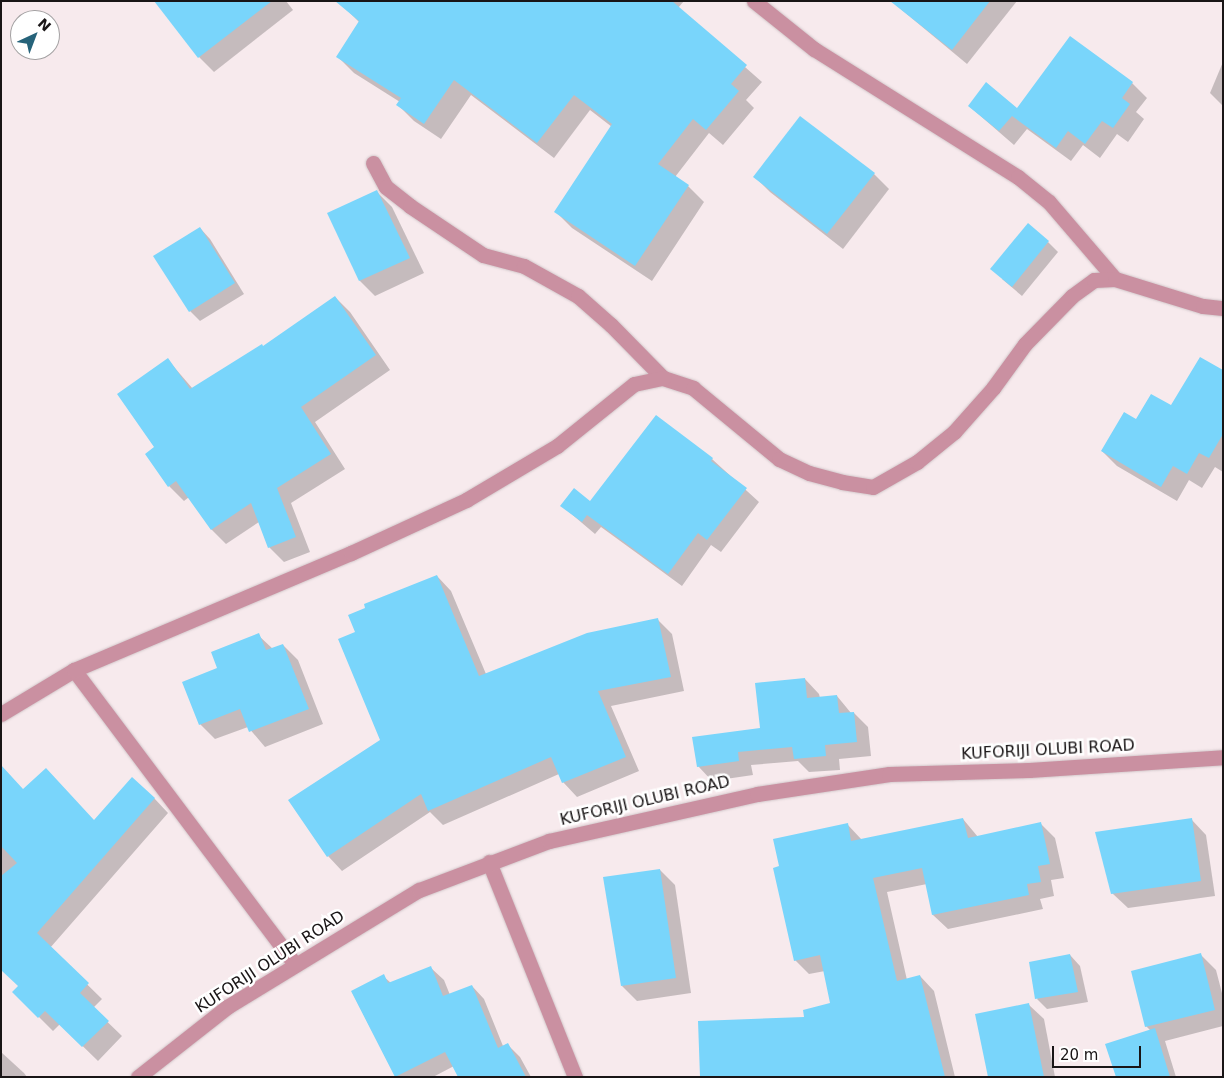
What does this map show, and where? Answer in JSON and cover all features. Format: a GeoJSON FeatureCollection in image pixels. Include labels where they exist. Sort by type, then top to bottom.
{"type":"FeatureCollection","features":[{"type":"Feature","properties":{"kind":"street"},"geometry":{"type":"LineString","coordinates":[[754,1],[814,49],[1018,178],[1049,202],[1115,280]]}},
{"type":"Feature","properties":{"kind":"street"},"geometry":{"type":"LineString","coordinates":[[373,163],[386,187],[410,206],[483,254],[524,266],[578,296],[611,325],[663,378],[693,388],[779,459],[809,472],[842,482],[872,487],[917,462],[954,432],[993,388],[1025,344],[1072,296],[1094,280],[1115,280],[1203,306],[1223,308]]}},
{"type":"Feature","properties":{"kind":"street"},"geometry":{"type":"LineString","coordinates":[[1,714],[74,670],[351,553],[466,500],[557,446],[634,384],[663,378]]}},
{"type":"Feature","properties":{"kind":"street"},"geometry":{"type":"LineString","coordinates":[[74,670],[295,964]]}},
{"type":"Feature","properties":{"kind":"street","name":"KUFORIJI OLUBI ROAD"},"geometry":{"type":"LineString","coordinates":[[138,1077],[227,1007],[419,890],[489,862],[549,841],[757,794],[889,774],[1029,770],[1223,757]]}},
{"type":"Feature","properties":{"kind":"street"},"geometry":{"type":"LineString","coordinates":[[489,862],[575,1077]]}},
{"type":"Feature","properties":{"kind":"building"},"geometry":{"type":"Polygon","coordinates":[[[154,1],[272,1],[198,58],[154,1]]]}},
{"type":"Feature","properties":{"kind":"building"},"geometry":{"type":"Polygon","coordinates":[[[335,1],[672,1],[747,65],[731,84],[739,91],[706,130],[693,119],[658,164],[689,185],[635,266],[554,212],[612,124],[574,95],[537,143],[454,80],[424,124],[396,105],[401,98],[336,57],[359,21],[335,1]]]}},
{"type":"Feature","properties":{"kind":"building"},"geometry":{"type":"Polygon","coordinates":[[[890,1],[990,1],[952,50],[890,1]]]}},
{"type":"Feature","properties":{"kind":"building"},"geometry":{"type":"Polygon","coordinates":[[[1070,36],[1133,82],[1122,98],[1130,104],[1113,128],[1102,121],[1085,144],[1068,131],[1056,148],[1012,116],[999,131],[968,106],[986,82],[1017,108],[1070,36]]]}},
{"type":"Feature","properties":{"kind":"building"},"geometry":{"type":"Polygon","coordinates":[[[800,116],[875,173],[827,234],[753,177],[800,116]]]}},
{"type":"Feature","properties":{"kind":"building"},"geometry":{"type":"Polygon","coordinates":[[[377,190],[410,258],[359,281],[327,213],[377,190]]]}},
{"type":"Feature","properties":{"kind":"building"},"geometry":{"type":"Polygon","coordinates":[[[1028,223],[1049,241],[1012,287],[990,269],[1028,223]]]}},
{"type":"Feature","properties":{"kind":"building"},"geometry":{"type":"Polygon","coordinates":[[[200,227],[235,283],[189,312],[153,256],[200,227]]]}},
{"type":"Feature","properties":{"kind":"building"},"geometry":{"type":"Polygon","coordinates":[[[335,296],[376,355],[301,407],[331,454],[277,488],[296,537],[268,548],[251,503],[211,530],[176,481],[168,487],[145,454],[154,447],[117,394],[168,358],[190,389],[262,344],[263,346],[335,296]]]}},
{"type":"Feature","properties":{"kind":"building"},"geometry":{"type":"Polygon","coordinates":[[[1200,357],[1223,370],[1223,434],[1209,458],[1199,453],[1187,474],[1173,466],[1161,487],[1101,451],[1124,412],[1136,419],[1151,394],[1171,405],[1200,357]]]}},
{"type":"Feature","properties":{"kind":"building"},"geometry":{"type":"Polygon","coordinates":[[[656,415],[713,458],[711,461],[747,488],[707,540],[698,533],[668,574],[587,515],[582,522],[560,506],[574,488],[590,501],[656,415]]]}},
{"type":"Feature","properties":{"kind":"building"},"geometry":{"type":"Polygon","coordinates":[[[437,575],[479,676],[587,633],[658,618],[671,677],[598,691],[626,757],[562,783],[551,757],[428,811],[421,794],[327,857],[288,800],[380,740],[338,639],[355,632],[348,615],[365,608],[364,604],[437,575]]]}},
{"type":"Feature","properties":{"kind":"building"},"geometry":{"type":"Polygon","coordinates":[[[259,633],[266,650],[283,644],[309,709],[249,732],[240,709],[199,725],[182,682],[217,668],[211,652],[259,633]]]}},
{"type":"Feature","properties":{"kind":"building"},"geometry":{"type":"Polygon","coordinates":[[[805,678],[807,698],[837,695],[839,713],[854,712],[857,742],[825,745],[826,756],[794,759],[792,747],[738,752],[739,761],[697,767],[692,737],[760,728],[755,683],[805,678]]]}},
{"type":"Feature","properties":{"kind":"building"},"geometry":{"type":"Polygon","coordinates":[[[1,765],[23,789],[46,768],[94,820],[132,777],[155,798],[37,933],[89,983],[80,993],[109,1021],[82,1047],[45,1011],[38,1018],[12,992],[18,986],[1,970],[1,876],[17,863],[1,846],[1,765]]]}},
{"type":"Feature","properties":{"kind":"building"},"geometry":{"type":"Polygon","coordinates":[[[963,818],[968,838],[1041,822],[1050,864],[1038,866],[1041,882],[1027,884],[1029,895],[932,915],[922,868],[873,878],[897,981],[920,975],[945,1077],[700,1077],[698,1021],[804,1017],[803,1010],[830,1003],[820,955],[794,961],[773,868],[779,866],[773,839],[848,823],[851,841],[963,818]]]}},
{"type":"Feature","properties":{"kind":"building"},"geometry":{"type":"Polygon","coordinates":[[[1192,818],[1201,881],[1111,894],[1095,832],[1192,818]]]}},
{"type":"Feature","properties":{"kind":"building"},"geometry":{"type":"Polygon","coordinates":[[[660,869],[676,978],[621,986],[603,877],[660,869]]]}},
{"type":"Feature","properties":{"kind":"building"},"geometry":{"type":"Polygon","coordinates":[[[1201,953],[1215,1010],[1145,1027],[1131,971],[1201,953]]]}},
{"type":"Feature","properties":{"kind":"building"},"geometry":{"type":"Polygon","coordinates":[[[1070,954],[1078,992],[1035,999],[1029,962],[1070,954]]]}},
{"type":"Feature","properties":{"kind":"building"},"geometry":{"type":"Polygon","coordinates":[[[431,966],[443,996],[472,985],[498,1048],[508,1043],[526,1077],[458,1077],[445,1052],[395,1077],[351,991],[384,974],[388,983],[431,966]]]}},
{"type":"Feature","properties":{"kind":"building"},"geometry":{"type":"Polygon","coordinates":[[[1029,1003],[1044,1077],[988,1077],[975,1014],[1029,1003]]]}},
{"type":"Feature","properties":{"kind":"building"},"geometry":{"type":"Polygon","coordinates":[[[1155,1028],[1170,1077],[1116,1077],[1105,1044],[1155,1028]]]}}]}
